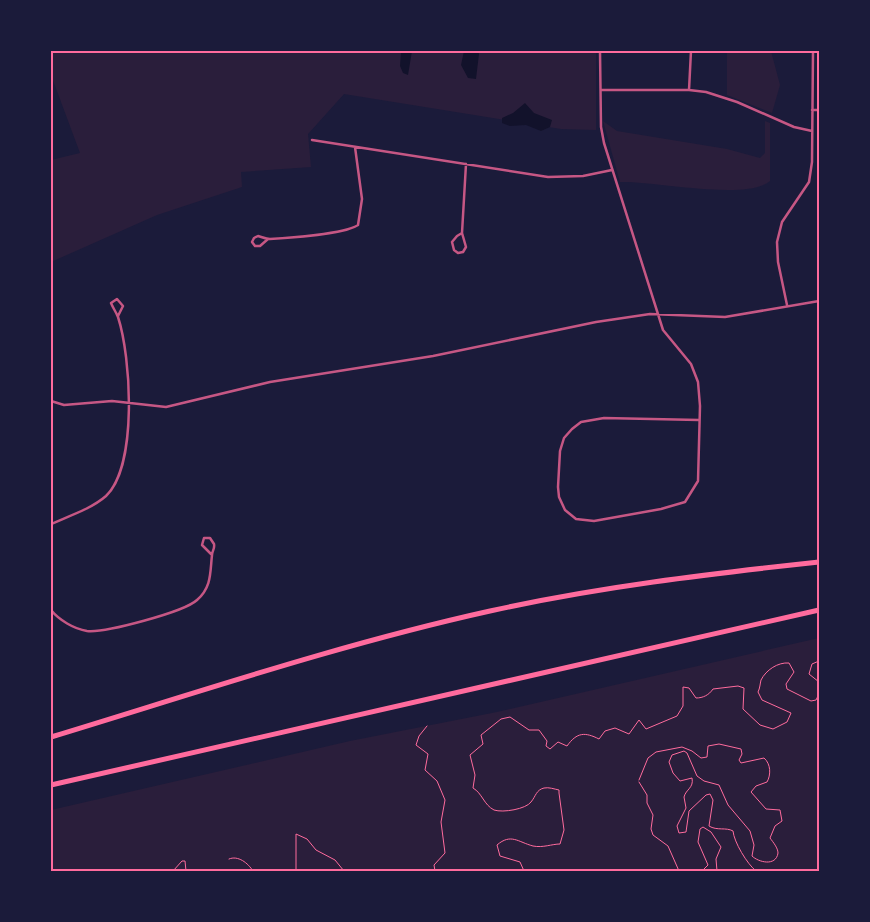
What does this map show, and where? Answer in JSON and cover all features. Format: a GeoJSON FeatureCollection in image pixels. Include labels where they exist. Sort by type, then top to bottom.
{"type":"FeatureCollection","features":[{"type":"Feature","properties":{"kind":"highway"},"geometry":{"type":"LineString","coordinates":[[51,737],[389,636],[488,612],[643,583],[819,562]]}},
{"type":"Feature","properties":{"kind":"highway"},"geometry":{"type":"LineString","coordinates":[[51,785],[819,610]]}},
{"type":"Feature","properties":{"kind":"street"},"geometry":{"type":"LineString","coordinates":[[600,51],[602,134],[612,170],[658,315],[667,337],[694,370],[700,390],[698,482],[685,502],[661,509],[594,521],[576,519],[564,510],[559,496],[560,451],[567,433],[576,425],[588,420],[604,418],[699,420]]}},
{"type":"Feature","properties":{"kind":"street"},"geometry":{"type":"LineString","coordinates":[[689,90],[690,51]]}},
{"type":"Feature","properties":{"kind":"street"},"geometry":{"type":"LineString","coordinates":[[787,305],[778,262],[778,236],[786,215],[801,197],[809,182],[813,51]]}},
{"type":"Feature","properties":{"kind":"street"},"geometry":{"type":"LineString","coordinates":[[600,90],[689,90],[724,98],[794,127],[812,131]]}},
{"type":"Feature","properties":{"kind":"street"},"geometry":{"type":"LineString","coordinates":[[812,110],[819,110]]}},
{"type":"Feature","properties":{"kind":"street"},"geometry":{"type":"LineString","coordinates":[[312,140],[555,177],[587,176],[612,170]]}},
{"type":"Feature","properties":{"kind":"street"},"geometry":{"type":"LineString","coordinates":[[268,239],[260,246],[255,246],[252,242],[258,236],[268,239],[332,232],[349,229],[358,225],[362,199],[355,147]]}},
{"type":"Feature","properties":{"kind":"street"},"geometry":{"type":"LineString","coordinates":[[462,233],[452,242],[454,250],[458,253],[463,252],[466,248],[462,233],[466,164]]}},
{"type":"Feature","properties":{"kind":"street"},"geometry":{"type":"LineString","coordinates":[[51,524],[99,501],[114,486],[123,459],[130,380],[118,316],[111,303],[118,299],[123,306],[118,316]]}},
{"type":"Feature","properties":{"kind":"street"},"geometry":{"type":"LineString","coordinates":[[51,401],[64,405],[112,401],[160,407],[175,406],[270,382],[446,353],[574,326],[658,315],[725,317],[819,301]]}},
{"type":"Feature","properties":{"kind":"street"},"geometry":{"type":"LineString","coordinates":[[51,610],[62,620],[81,630],[96,632],[183,608],[196,601],[208,584],[212,573],[214,542],[210,538],[204,538],[202,545],[212,554]]}},
{"type":"Feature","properties":{"kind":"path"},"geometry":{"type":"LineString","coordinates":[[819,661],[812,664],[809,674],[819,682]]}},
{"type":"Feature","properties":{"kind":"path"},"geometry":{"type":"LineString","coordinates":[[524,871],[520,862],[500,856],[497,845],[508,838],[518,839],[533,846],[560,844],[564,830],[559,790],[543,788],[536,792],[528,804],[510,811],[495,810],[486,804],[474,788],[471,753],[483,744],[482,735],[507,717],[529,730],[539,730],[547,741],[546,746],[550,749],[558,742],[567,746],[583,734],[590,734],[599,739],[605,731],[614,728],[629,734],[640,720],[646,729],[677,716],[682,706],[682,691],[686,686],[696,698],[709,694],[713,689],[742,687],[745,693],[743,710],[760,725],[773,730],[778,725],[787,722],[791,713],[762,700],[758,697],[758,692],[761,680],[776,665],[782,663],[789,663],[794,672],[786,684],[787,689],[811,701],[816,700],[819,694]]}},
{"type":"Feature","properties":{"kind":"path"},"geometry":{"type":"LineString","coordinates":[[427,726],[419,736],[416,745],[428,754],[425,770],[436,781],[445,800],[441,822],[446,853],[434,865],[436,871]]}},
{"type":"Feature","properties":{"kind":"path"},"geometry":{"type":"LineString","coordinates":[[679,871],[668,846],[653,835],[651,829],[653,815],[639,781],[648,758],[656,752],[682,747],[692,751],[701,758],[706,757],[708,746],[720,744],[741,749],[742,754],[739,760],[741,763],[764,758],[768,765],[769,778],[767,782],[756,786],[750,792],[766,809],[780,810],[782,821],[773,828],[770,838],[777,849],[776,857],[772,861],[763,862],[752,856],[754,845],[750,831],[728,806],[719,786],[704,781],[697,776],[687,753],[684,751],[672,755],[669,762],[673,773],[680,781],[692,778],[691,788],[684,797],[686,808],[677,826],[679,833],[686,832],[689,811],[710,794],[713,800],[709,826],[718,830],[728,829],[733,831],[734,841],[756,871]]}},
{"type":"Feature","properties":{"kind":"path"},"geometry":{"type":"LineString","coordinates":[[702,871],[708,865],[698,842],[700,829],[706,828],[711,832],[721,848],[716,858],[716,871]]}},
{"type":"Feature","properties":{"kind":"path"},"geometry":{"type":"LineString","coordinates":[[296,871],[296,834],[307,839],[316,850],[335,860],[344,871]]}},
{"type":"Feature","properties":{"kind":"path"},"geometry":{"type":"LineString","coordinates":[[228,859],[233,857],[245,860],[253,871]]}},
{"type":"Feature","properties":{"kind":"path"},"geometry":{"type":"LineString","coordinates":[[173,871],[178,862],[185,861],[186,871]]}},
{"type":"Feature","properties":{"kind":"shaded area"},"geometry":{"type":"Polygon","coordinates":[[[51,51],[596,51],[596,130],[561,129],[344,94],[308,134],[311,167],[241,172],[242,187],[157,215],[51,262],[51,160],[80,153],[51,75],[51,51]]]}},
{"type":"Feature","properties":{"kind":"shaded area"},"geometry":{"type":"Polygon","coordinates":[[[401,51],[412,51],[408,75],[403,73],[400,66],[401,51]]]}},
{"type":"Feature","properties":{"kind":"shaded area"},"geometry":{"type":"Polygon","coordinates":[[[464,51],[478,51],[476,79],[468,78],[461,65],[464,51]]]}},
{"type":"Feature","properties":{"kind":"shaded area"},"geometry":{"type":"Polygon","coordinates":[[[727,51],[771,51],[780,85],[772,113],[727,95],[727,51]]]}},
{"type":"Feature","properties":{"kind":"shaded area"},"geometry":{"type":"Polygon","coordinates":[[[525,103],[534,113],[552,120],[550,127],[541,131],[526,125],[510,126],[502,123],[502,118],[513,113],[525,103]]]}},
{"type":"Feature","properties":{"kind":"shaded area"},"geometry":{"type":"Polygon","coordinates":[[[603,121],[617,131],[727,149],[760,158],[765,153],[765,121],[770,123],[770,181],[758,187],[721,190],[620,182],[603,121]]]}},
{"type":"Feature","properties":{"kind":"shaded area"},"geometry":{"type":"Polygon","coordinates":[[[819,638],[819,871],[51,871],[51,810],[350,741],[497,712],[819,638]]]}}]}
